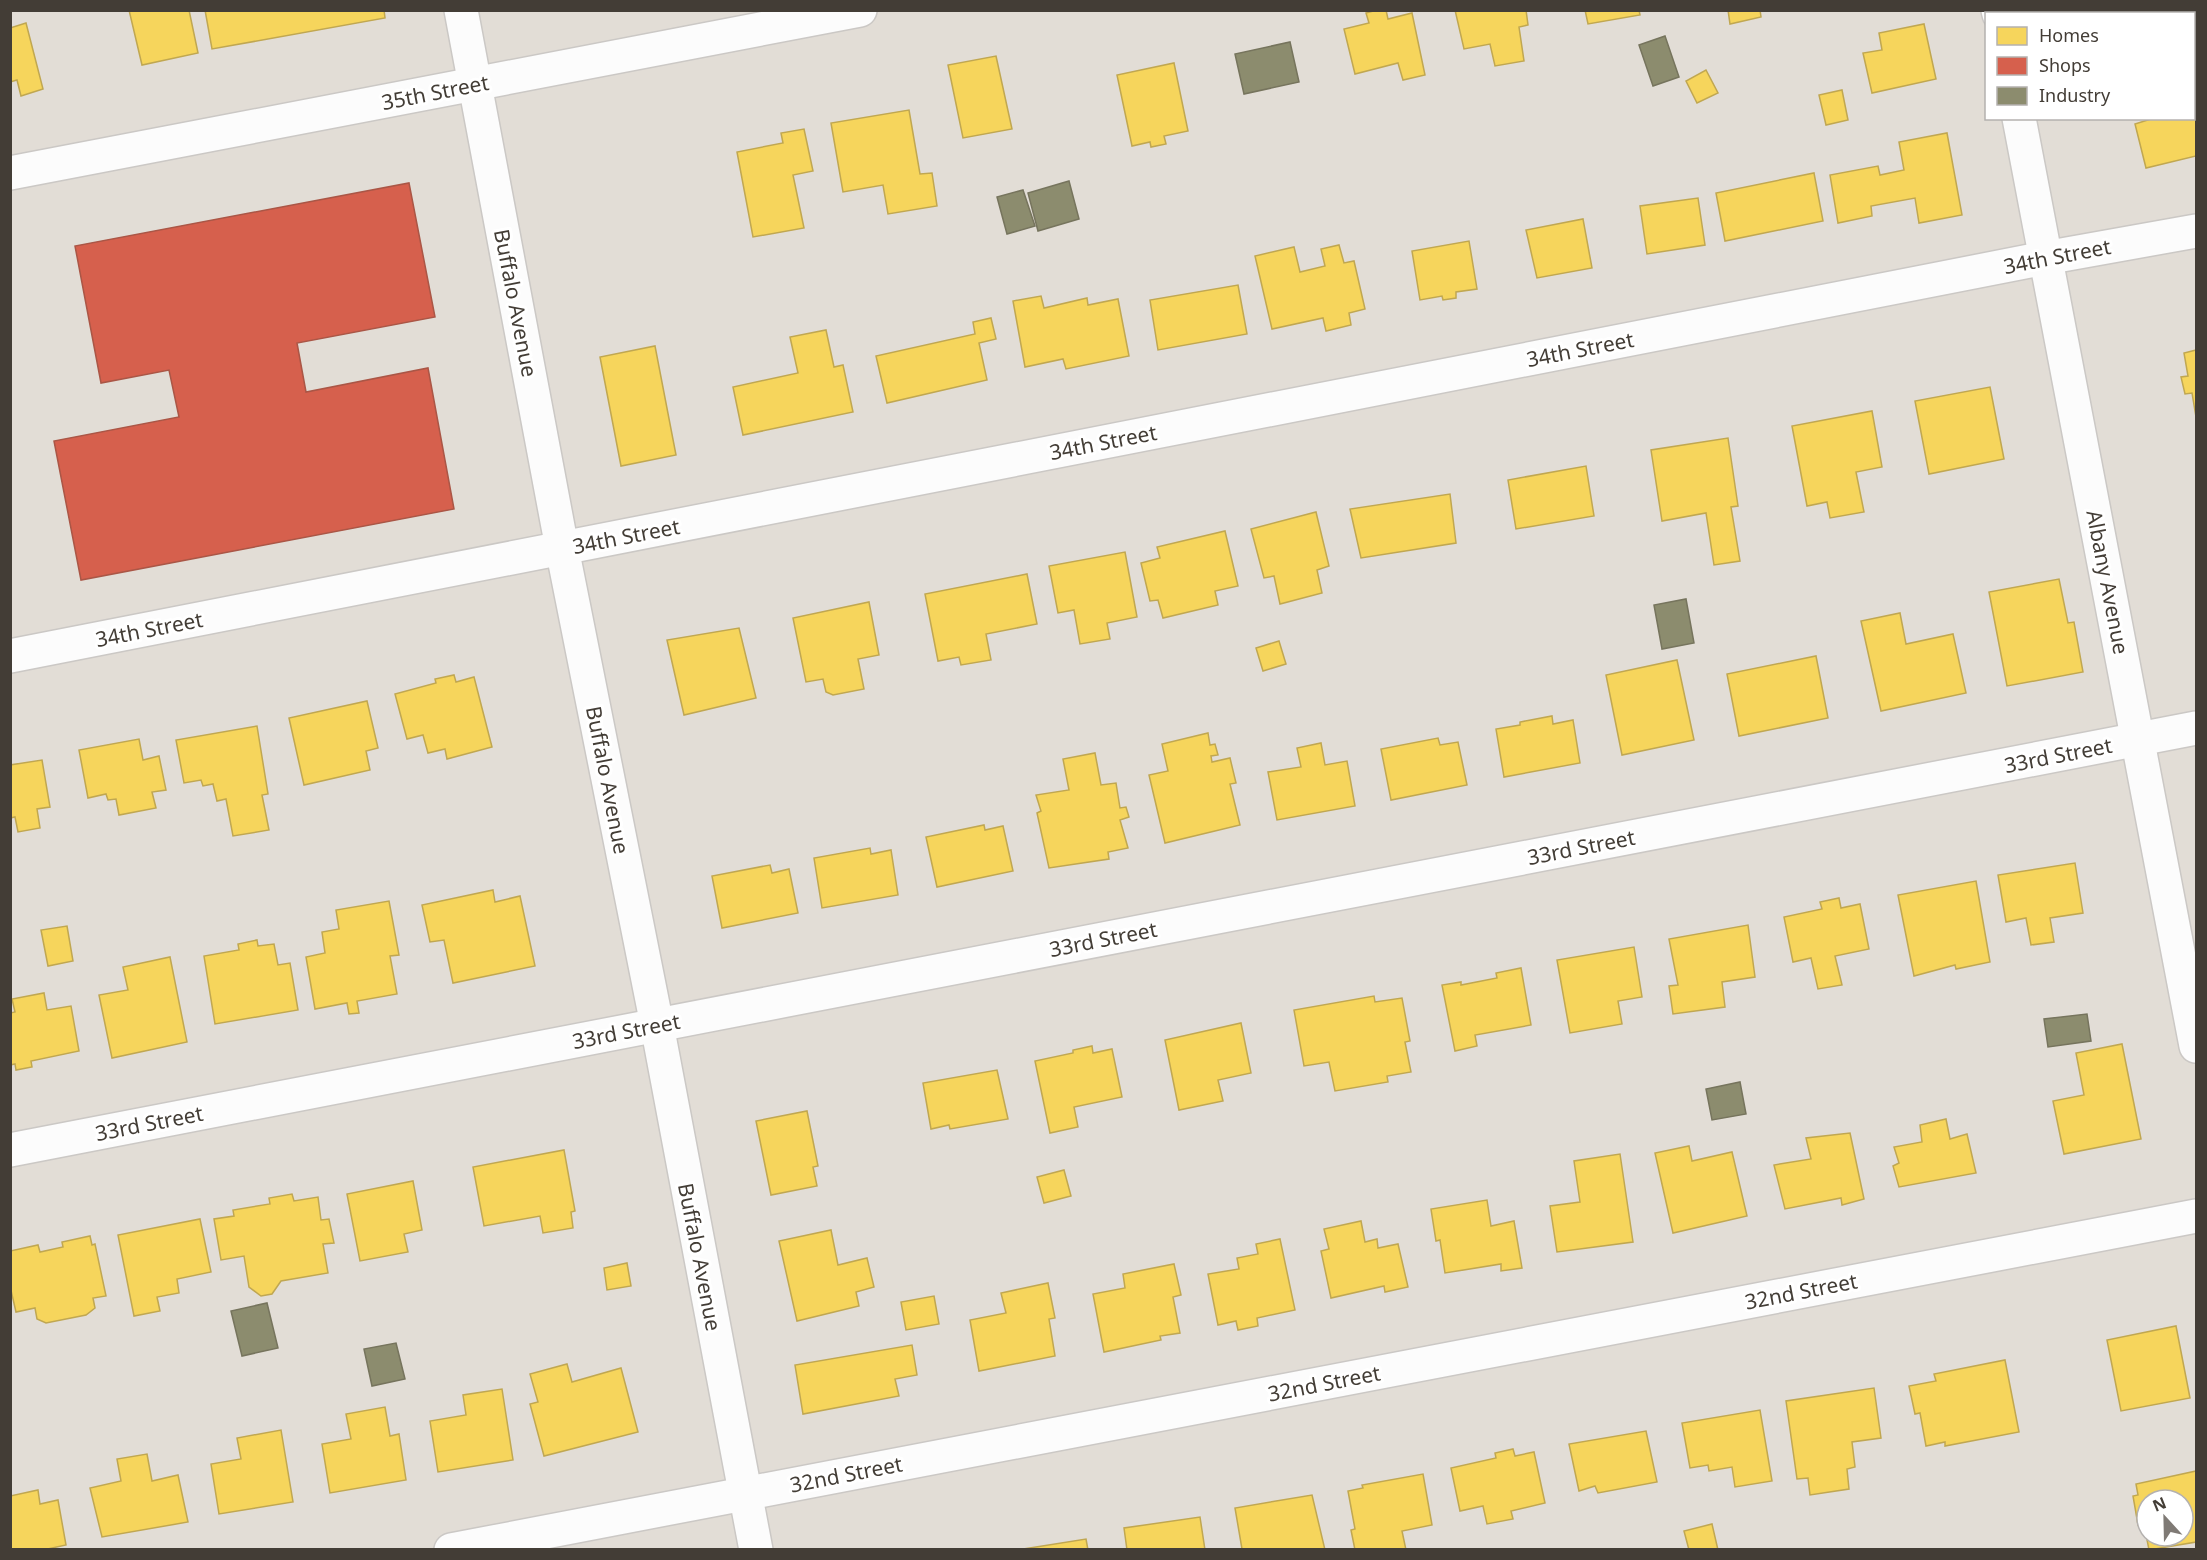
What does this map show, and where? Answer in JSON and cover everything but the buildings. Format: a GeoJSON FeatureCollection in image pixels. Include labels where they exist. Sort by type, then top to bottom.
{"type":"FeatureCollection","features":[{"type":"Feature","properties":{"kind":"street","name":"Buffalo Avenue"},"geometry":{"type":"LineString","coordinates":[[461,10],[562,548],[657,1025],[756,1550]]}},
{"type":"Feature","properties":{"kind":"street","name":"35th Street"},"geometry":{"type":"LineString","coordinates":[[10,173],[860,10]]}},
{"type":"Feature","properties":{"kind":"street","name":"Albany Avenue"},"geometry":{"type":"LineString","coordinates":[[2019,120],[2196,1046]]}},
{"type":"Feature","properties":{"kind":"street","name":"34th Street"},"geometry":{"type":"LineString","coordinates":[[10,656],[2045,258],[2196,231]]}},
{"type":"Feature","properties":{"kind":"street","name":"33rd Street"},"geometry":{"type":"LineString","coordinates":[[10,1150],[2196,728]]}},
{"type":"Feature","properties":{"kind":"street","name":"32nd Street"},"geometry":{"type":"LineString","coordinates":[[451,1550],[2196,1216]]}},
{"type":"Feature","properties":{"kind":"shaded area"},"geometry":{"type":"Polygon","coordinates":[[[11,11],[2196,11],[2196,1549],[11,1549],[11,11]]]}}]}
